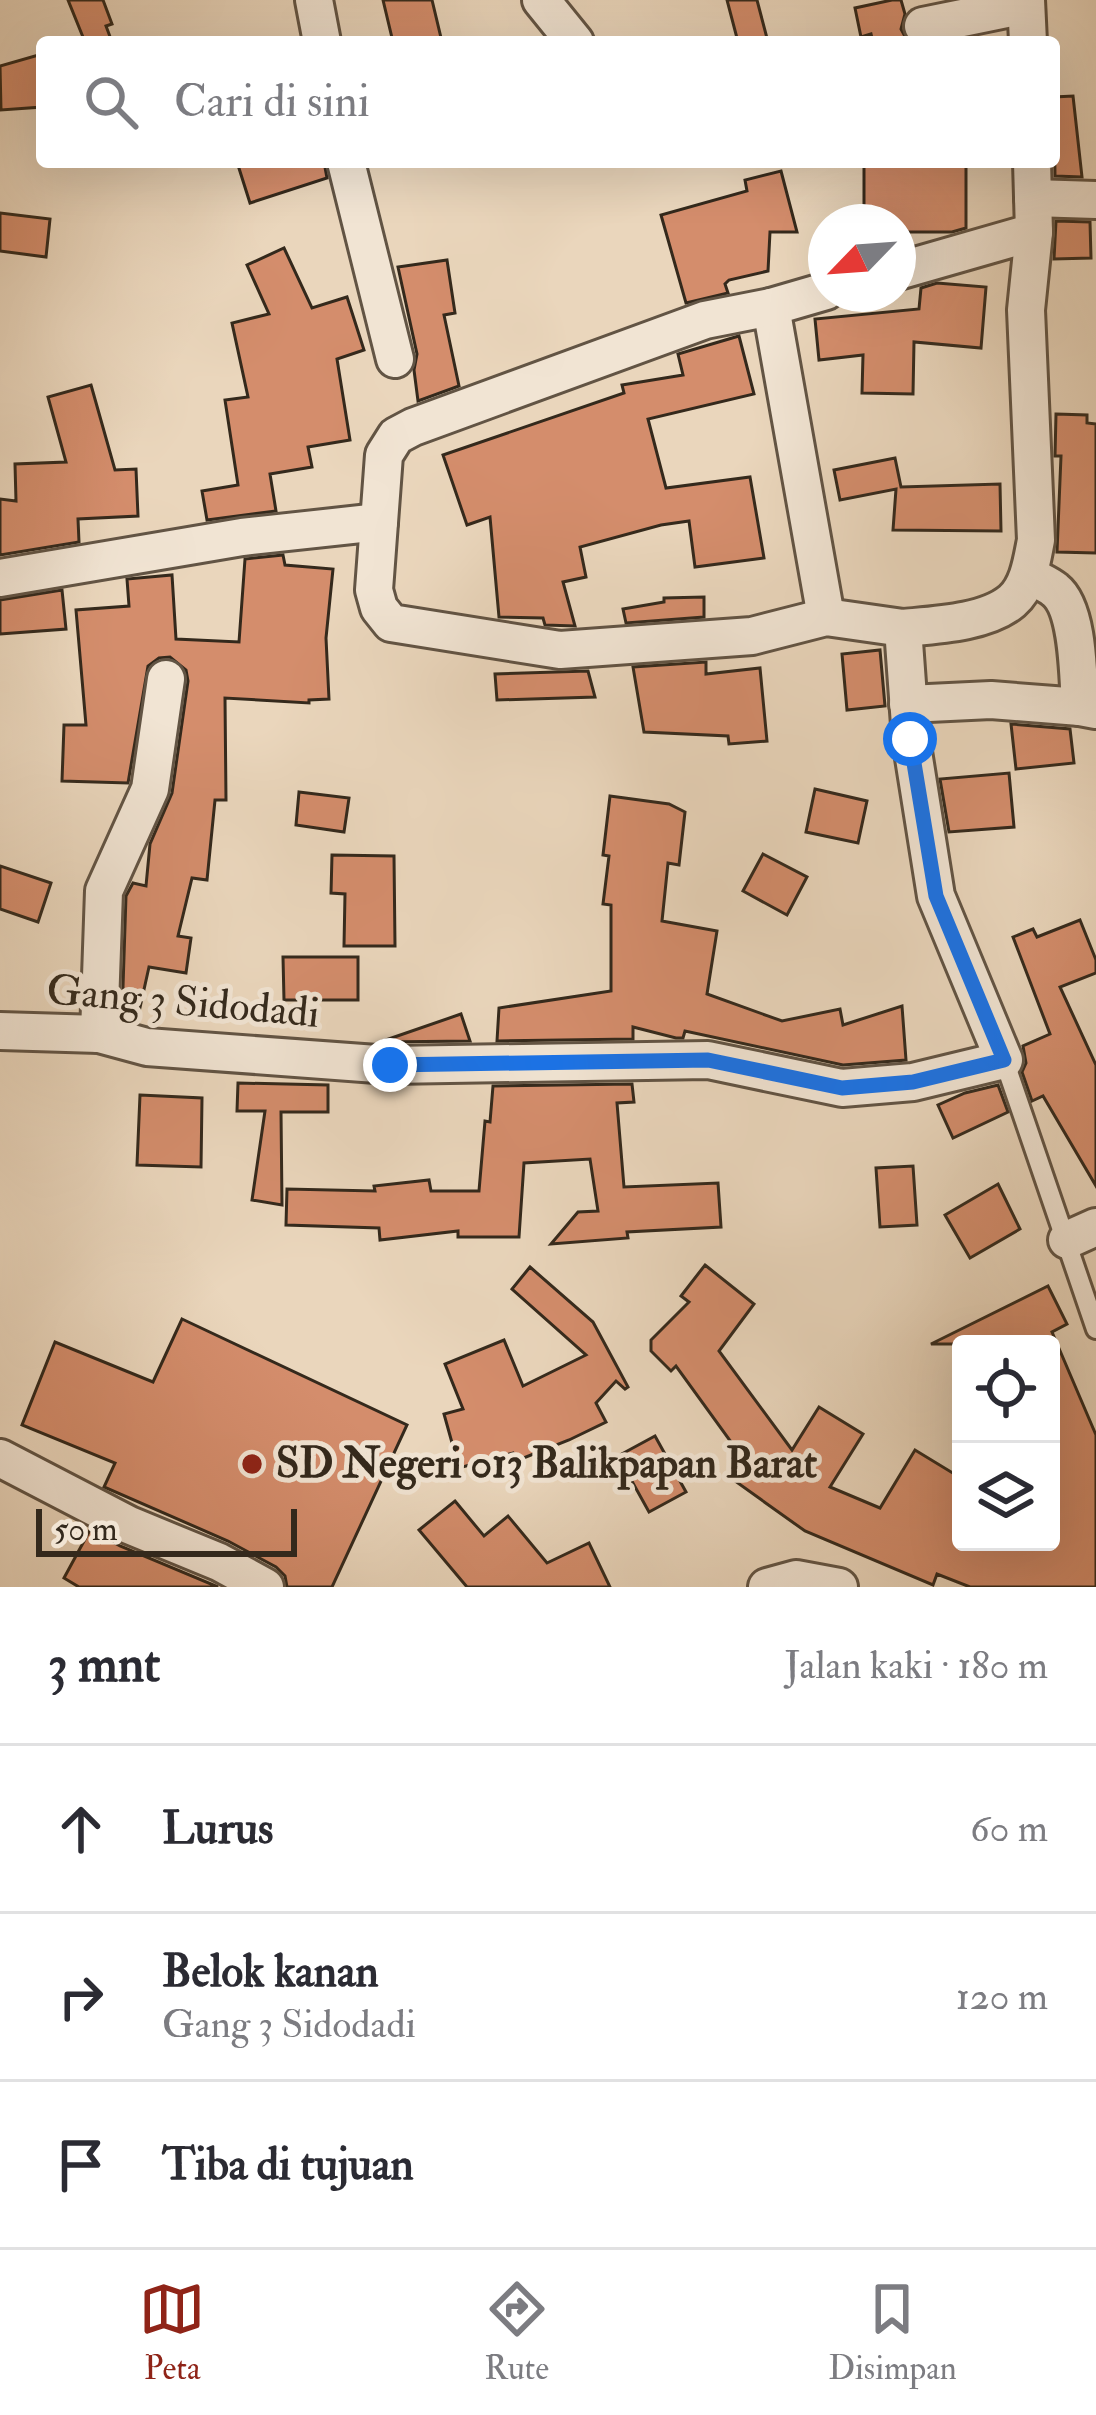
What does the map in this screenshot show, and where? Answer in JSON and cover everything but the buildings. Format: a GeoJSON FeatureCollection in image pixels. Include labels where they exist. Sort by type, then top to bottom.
{"type":"FeatureCollection","features":[{"type":"Feature","properties":{"kind":"street"},"geometry":{"type":"LineString","coordinates":[[314,0],[321,36]]}},
{"type":"Feature","properties":{"kind":"street"},"geometry":{"type":"LineString","coordinates":[[541,0],[570,36]]}},
{"type":"Feature","properties":{"kind":"street"},"geometry":{"type":"LineString","coordinates":[[923,26],[1026,2],[1028,36]]}},
{"type":"Feature","properties":{"kind":"street"},"geometry":{"type":"LineString","coordinates":[[347,168],[395,359]]}},
{"type":"Feature","properties":{"kind":"street"},"geometry":{"type":"LineString","coordinates":[[916,261],[1033,197],[1096,200]]}},
{"type":"Feature","properties":{"kind":"street"},"geometry":{"type":"LineString","coordinates":[[808,296],[706,320],[396,436],[384,455],[374,590],[391,623],[560,650],[752,637],[826,617],[903,628],[960,623],[1012,601],[1029,575],[1036,540],[1026,310],[1033,197]]}},
{"type":"Feature","properties":{"kind":"street"},"geometry":{"type":"LineString","coordinates":[[771,307],[826,617]]}},
{"type":"Feature","properties":{"kind":"street"},"geometry":{"type":"LineString","coordinates":[[0,578],[242,537],[379,521]]}},
{"type":"Feature","properties":{"kind":"street"},"geometry":{"type":"LineString","coordinates":[[908,704],[991,700],[1088,708],[1064,600],[1029,575]]}},
{"type":"Feature","properties":{"kind":"street"},"geometry":{"type":"LineString","coordinates":[[903,628],[908,704],[936,896],[1004,1060]]}},
{"type":"Feature","properties":{"kind":"street"},"geometry":{"type":"LineString","coordinates":[[99,1034],[104,891],[150,790],[166,679]]}},
{"type":"Feature","properties":{"kind":"street","name":"Gang 3 Sidodadi"},"geometry":{"type":"LineString","coordinates":[[0,1031],[99,1034],[147,1048],[390,1065],[708,1060],[842,1088],[913,1082],[1004,1060]]}},
{"type":"Feature","properties":{"kind":"street"},"geometry":{"type":"LineString","coordinates":[[0,1458],[129,1525],[219,1562],[265,1587]]}},
{"type":"Feature","properties":{"kind":"street"},"geometry":{"type":"LineString","coordinates":[[767,1587],[796,1579],[839,1587]]}},
{"type":"Feature","properties":{"kind":"lane"},"geometry":{"type":"LineString","coordinates":[[1004,1060],[1082,1233],[1087,1311],[1096,1329]]}},
{"type":"Feature","properties":{"kind":"place","name":"SD Negeri 013 Balikpapan Barat"},"geometry":{"type":"Point","coordinates":[252,1464]}},
{"type":"Feature","properties":{"kind":"route"},"geometry":{"type":"LineString","coordinates":[[390,1065],[708,1060],[842,1088],[913,1082],[1004,1060],[936,896],[910,739]]}}]}
